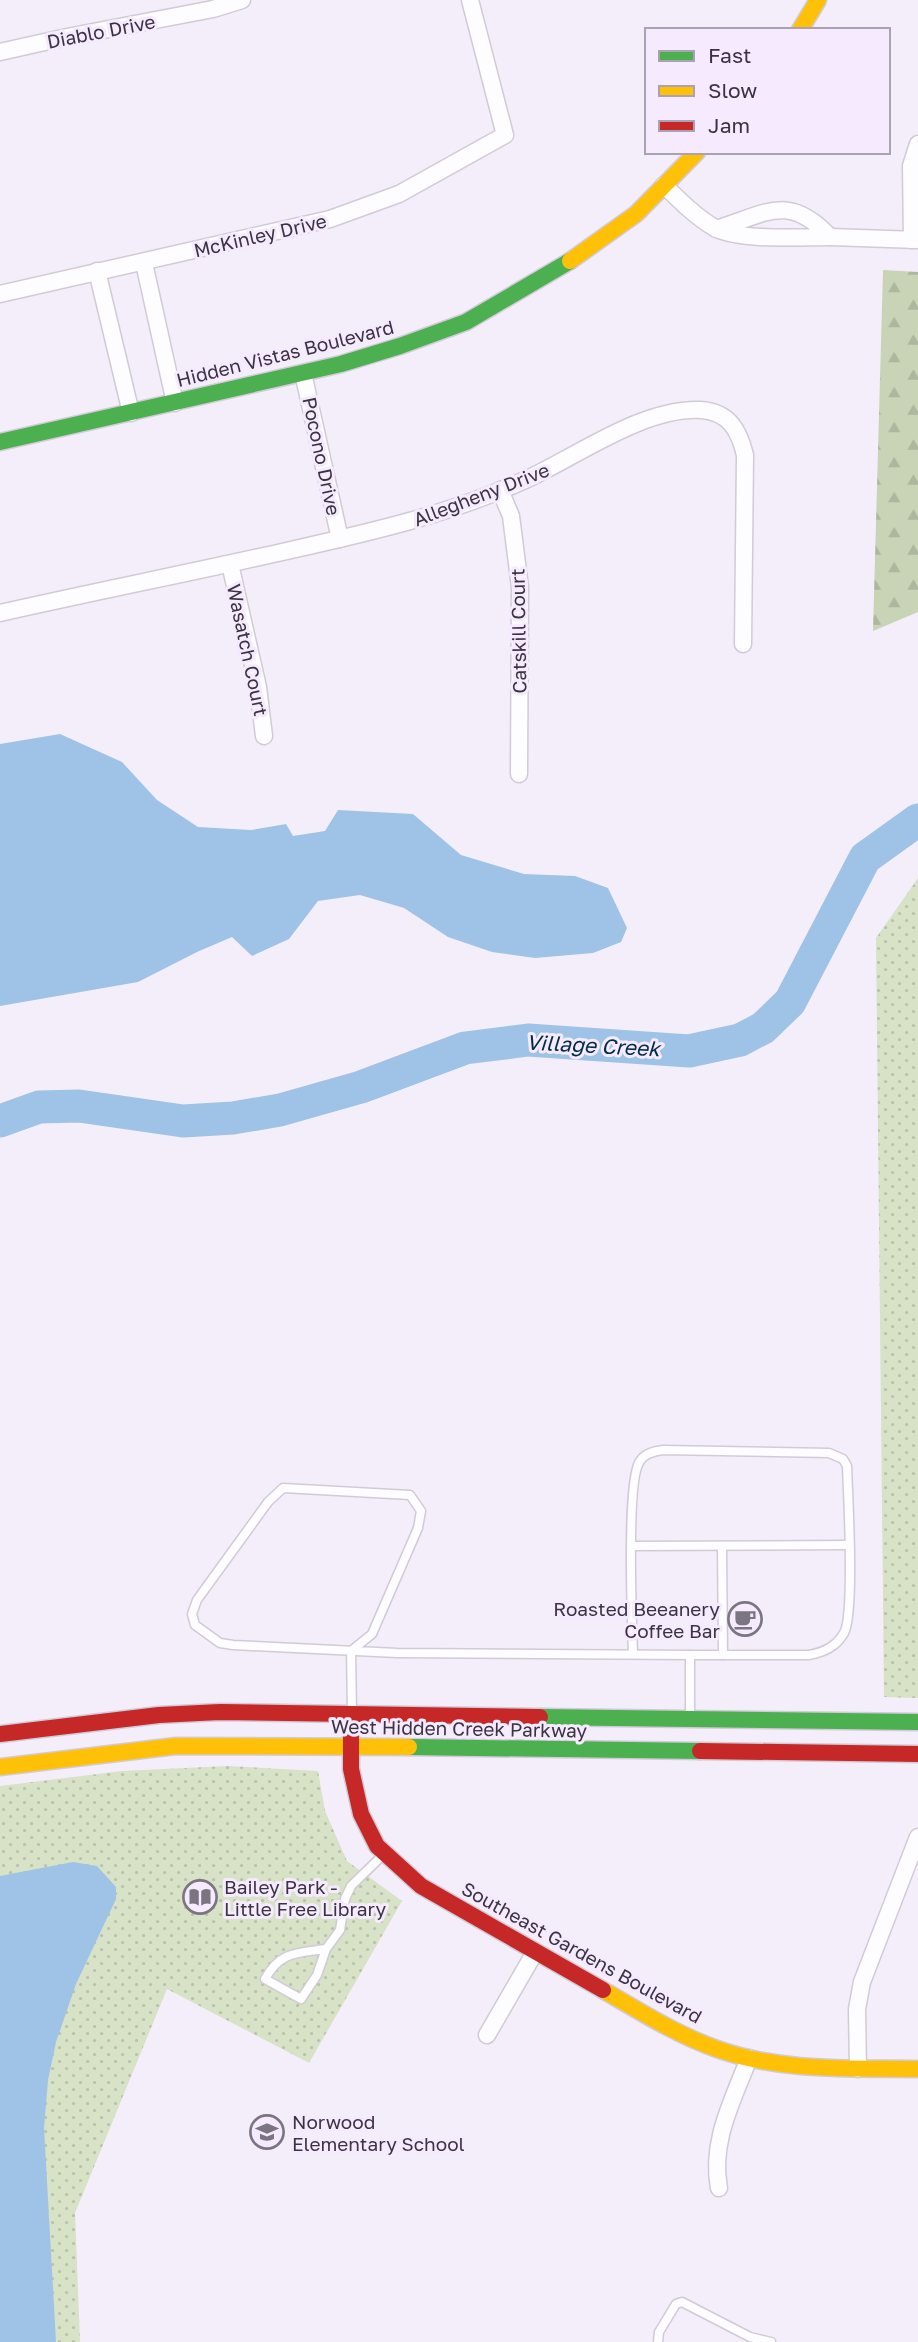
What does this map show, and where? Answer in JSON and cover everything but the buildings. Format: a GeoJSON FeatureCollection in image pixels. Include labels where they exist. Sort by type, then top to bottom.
{"type":"FeatureCollection","features":[{"type":"Feature","properties":{"kind":"main road"},"geometry":{"type":"LineString","coordinates":[[801,28],[818,0]]}},
{"type":"Feature","properties":{"kind":"main road","name":"Hidden Vistas Boulevard"},"geometry":{"type":"LineString","coordinates":[[0,442],[303,373],[400,346],[466,322],[576,258],[636,214],[695,154]]}},
{"type":"Feature","properties":{"kind":"main road","name":"West Hidden Creek Parkway"},"geometry":{"type":"LineString","coordinates":[[0,1734],[220,1712],[918,1722]]}},
{"type":"Feature","properties":{"kind":"main road","name":"Southeast Gardens Boulevard"},"geometry":{"type":"LineString","coordinates":[[352,1715],[351,1769],[361,1814],[377,1846],[421,1886],[656,2021],[716,2049],[790,2065],[918,2069]]}},
{"type":"Feature","properties":{"kind":"main road","name":"West Hidden Creek Parkway"},"geometry":{"type":"LineString","coordinates":[[0,1767],[176,1746],[918,1754]]}},
{"type":"Feature","properties":{"kind":"street","name":"Diablo Drive"},"geometry":{"type":"LineString","coordinates":[[0,52],[213,9],[242,0]]}},
{"type":"Feature","properties":{"kind":"street","name":"McKinley Drive"},"geometry":{"type":"LineString","coordinates":[[0,294],[330,219],[399,194],[505,135],[470,0]]}},
{"type":"Feature","properties":{"kind":"street"},"geometry":{"type":"LineString","coordinates":[[664,186],[688,209],[716,229],[735,235],[915,240],[911,166],[918,144]]}},
{"type":"Feature","properties":{"kind":"street"},"geometry":{"type":"LineString","coordinates":[[716,229],[769,211],[786,210],[800,213],[814,221],[830,237]]}},
{"type":"Feature","properties":{"kind":"street"},"geometry":{"type":"LineString","coordinates":[[144,263],[175,403]]}},
{"type":"Feature","properties":{"kind":"street"},"geometry":{"type":"LineString","coordinates":[[97,271],[131,413]]}},
{"type":"Feature","properties":{"kind":"street","name":"Pocono Drive"},"geometry":{"type":"LineString","coordinates":[[303,373],[340,539]]}},
{"type":"Feature","properties":{"kind":"street","name":"Allegheny Drive"},"geometry":{"type":"LineString","coordinates":[[0,612],[405,524],[500,490],[548,469],[618,431],[650,419],[701,410],[716,413],[731,421],[741,437],[745,455],[743,644]]}},
{"type":"Feature","properties":{"kind":"street","name":"Catskill Court"},"geometry":{"type":"LineString","coordinates":[[500,490],[511,516],[520,587],[519,774]]}},
{"type":"Feature","properties":{"kind":"street","name":"Wasatch Court"},"geometry":{"type":"LineString","coordinates":[[230,564],[258,687],[264,736]]}},
{"type":"Feature","properties":{"kind":"street"},"geometry":{"type":"LineString","coordinates":[[858,2069],[857,2009],[862,1982],[918,1837]]}},
{"type":"Feature","properties":{"kind":"street"},"geometry":{"type":"LineString","coordinates":[[487,2035],[535,1952]]}},
{"type":"Feature","properties":{"kind":"street"},"geometry":{"type":"LineString","coordinates":[[719,2188],[716,2155],[722,2130],[749,2058]]}},
{"type":"Feature","properties":{"kind":"lane"},"geometry":{"type":"LineString","coordinates":[[351,1651],[372,1634],[418,1528],[421,1511],[410,1495],[283,1488],[268,1502],[197,1600],[192,1614],[195,1625],[220,1643],[233,1645],[351,1651],[411,1653],[809,1655],[822,1653],[835,1645],[845,1631],[849,1600],[847,1466],[843,1459],[829,1453],[663,1450],[650,1452],[639,1462],[633,1479],[633,1654]]}},
{"type":"Feature","properties":{"kind":"lane"},"geometry":{"type":"LineString","coordinates":[[632,1546],[848,1545]]}},
{"type":"Feature","properties":{"kind":"lane"},"geometry":{"type":"LineString","coordinates":[[722,1546],[723,1655]]}},
{"type":"Feature","properties":{"kind":"lane"},"geometry":{"type":"LineString","coordinates":[[351,1651],[352,1715]]}},
{"type":"Feature","properties":{"kind":"lane"},"geometry":{"type":"LineString","coordinates":[[690,1655],[690,1718]]}},
{"type":"Feature","properties":{"kind":"lane"},"geometry":{"type":"LineString","coordinates":[[326,1949],[281,1958],[273,1965],[265,1979],[302,1999],[317,1975],[326,1949],[342,1926],[345,1899],[351,1886],[384,1854]]}},
{"type":"Feature","properties":{"kind":"lane"},"geometry":{"type":"LineString","coordinates":[[658,2342],[659,2332],[677,2304],[682,2302],[750,2337],[771,2342]]}},
{"type":"Feature","properties":{"kind":"green space"},"geometry":{"type":"Polygon","coordinates":[[[883,270],[918,272],[918,612],[873,631],[883,270]]]}},
{"type":"Feature","properties":{"kind":"green space"},"geometry":{"type":"Polygon","coordinates":[[[918,878],[918,1698],[884,1697],[876,938],[918,878]]]}},
{"type":"Feature","properties":{"kind":"green space"},"geometry":{"type":"Polygon","coordinates":[[[228,1766],[318,1771],[325,1811],[347,1861],[402,1901],[309,2063],[167,1989],[75,2213],[80,2342],[0,2342],[0,1786],[122,1771],[228,1766]]]}},
{"type":"Feature","properties":{"kind":"water"},"geometry":{"type":"Polygon","coordinates":[[[60,734],[122,762],[157,800],[198,827],[251,830],[286,824],[293,836],[325,831],[338,810],[413,814],[461,855],[524,874],[575,876],[608,888],[627,928],[621,942],[593,953],[535,958],[492,952],[448,937],[404,908],[360,895],[318,901],[289,939],[252,956],[232,937],[138,982],[0,1006],[0,744],[60,734]]]}},
{"type":"Feature","properties":{"kind":"water"},"geometry":{"type":"Polygon","coordinates":[[[73,1862],[97,1866],[116,1887],[116,1899],[76,1984],[56,2042],[48,2080],[44,2128],[56,2342],[0,2342],[0,1876],[73,1862]]]}},
{"type":"Feature","properties":{"kind":"waterway","name":"Village Creek"},"geometry":{"type":"LineString","coordinates":[[0,1121],[39,1107],[79,1106],[183,1121],[233,1118],[280,1110],[361,1087],[465,1048],[528,1040],[689,1051],[740,1040],[763,1028],[790,1002],[865,858],[918,820]]}},
{"type":"Feature","properties":{"kind":"traffic: fast"},"geometry":{"type":"LineString","coordinates":[[0,442],[341,364],[400,346],[466,322],[570,261]]}},
{"type":"Feature","properties":{"kind":"traffic: fast"},"geometry":{"type":"LineString","coordinates":[[540,1717],[918,1722]]}},
{"type":"Feature","properties":{"kind":"traffic: fast"},"geometry":{"type":"LineString","coordinates":[[409,1747],[700,1751]]}},
{"type":"Feature","properties":{"kind":"traffic: slow"},"geometry":{"type":"LineString","coordinates":[[801,28],[818,0]]}},
{"type":"Feature","properties":{"kind":"traffic: slow"},"geometry":{"type":"LineString","coordinates":[[570,261],[636,214],[695,154]]}},
{"type":"Feature","properties":{"kind":"traffic: slow"},"geometry":{"type":"LineString","coordinates":[[0,1767],[176,1746],[409,1747]]}},
{"type":"Feature","properties":{"kind":"traffic: slow"},"geometry":{"type":"LineString","coordinates":[[603,1990],[687,2037],[741,2056],[766,2062],[816,2067],[918,2069]]}},
{"type":"Feature","properties":{"kind":"traffic: jam"},"geometry":{"type":"LineString","coordinates":[[0,1734],[159,1715],[220,1712],[540,1717]]}},
{"type":"Feature","properties":{"kind":"traffic: jam"},"geometry":{"type":"LineString","coordinates":[[351,1734],[351,1769],[361,1814],[377,1846],[421,1886],[603,1990]]}},
{"type":"Feature","properties":{"kind":"traffic: jam"},"geometry":{"type":"LineString","coordinates":[[700,1751],[918,1754]]}},
{"type":"Feature","properties":{"kind":"place","name":"Roasted Beeanery Coffee Bar"},"geometry":{"type":"Point","coordinates":[745,1619]}},
{"type":"Feature","properties":{"kind":"place","name":"Bailey Park - Little Free Library"},"geometry":{"type":"Point","coordinates":[200,1897]}},
{"type":"Feature","properties":{"kind":"place","name":"Norwood Elementary School"},"geometry":{"type":"Point","coordinates":[267,2132]}}]}
